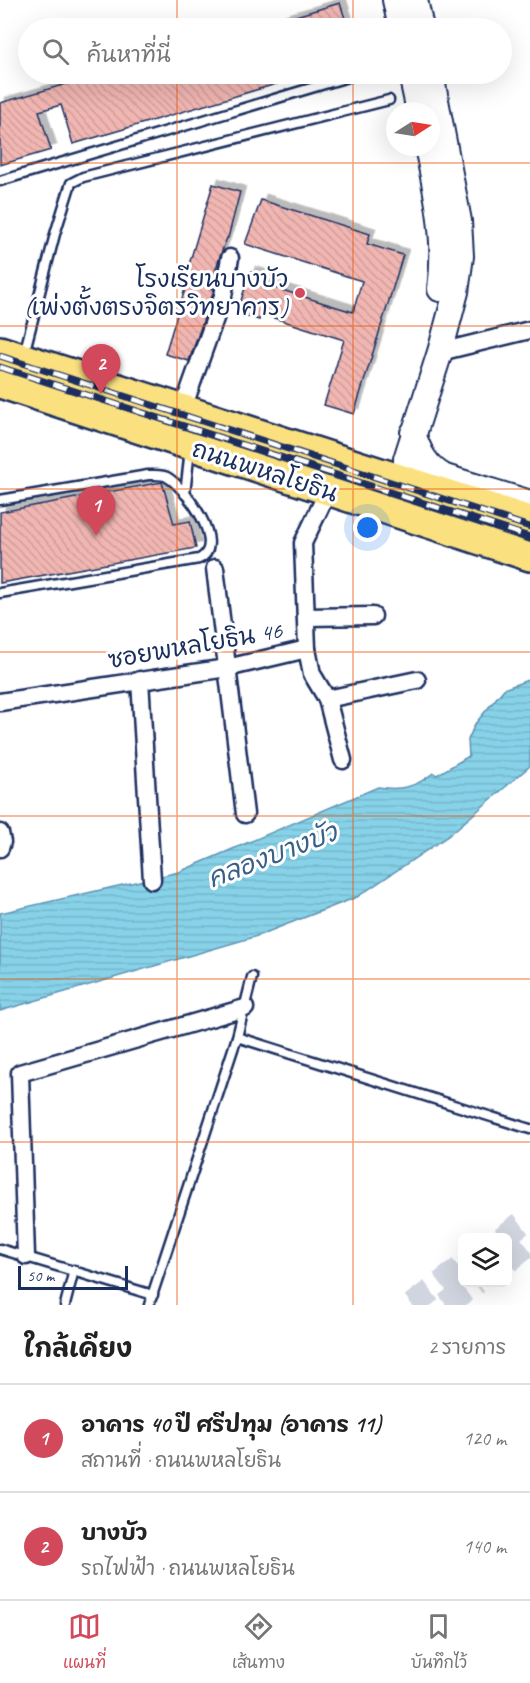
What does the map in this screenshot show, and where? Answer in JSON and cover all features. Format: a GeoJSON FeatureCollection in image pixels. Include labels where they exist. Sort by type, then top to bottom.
{"type":"FeatureCollection","features":[{"type":"Feature","properties":{"kind":"main road"},"geometry":{"type":"LineString","coordinates":[[395,0],[399,18]]}},
{"type":"Feature","properties":{"kind":"main road"},"geometry":{"type":"LineString","coordinates":[[415,0],[419,18]]}},
{"type":"Feature","properties":{"kind":"main road"},"geometry":{"type":"LineString","coordinates":[[413,84],[417,102]]}},
{"type":"Feature","properties":{"kind":"main road"},"geometry":{"type":"LineString","coordinates":[[416,483],[410,477],[405,459],[439,326],[456,292],[461,256],[459,221],[432,84]]}},
{"type":"Feature","properties":{"kind":"main road"},"geometry":{"type":"LineString","coordinates":[[429,156],[442,227],[444,262],[439,298],[439,326]]}},
{"type":"Feature","properties":{"kind":"main road"},"geometry":{"type":"LineString","coordinates":[[360,465],[377,464],[391,455],[433,349]]}},
{"type":"Feature","properties":{"kind":"main road","name":"ถนนพหลโยธิน"},"geometry":{"type":"LineString","coordinates":[[11,353],[530,520]]}},
{"type":"Feature","properties":{"kind":"main road","name":"ถนนพหลโยธิน"},"geometry":{"type":"LineString","coordinates":[[0,384],[530,557]]}},
{"type":"Feature","properties":{"kind":"main road"},"geometry":{"type":"LineString","coordinates":[[413,433],[422,455],[434,472],[530,503]]}},
{"type":"Feature","properties":{"kind":"main road"},"geometry":{"type":"LineString","coordinates":[[340,495],[382,523],[530,570]]}},
{"type":"Feature","properties":{"kind":"street"},"geometry":{"type":"LineString","coordinates":[[183,408],[224,296],[230,258]]}},
{"type":"Feature","properties":{"kind":"street"},"geometry":{"type":"LineString","coordinates":[[433,349],[530,330]]}},
{"type":"Feature","properties":{"kind":"street","name":"ซอยพหลโยธิน 46"},"geometry":{"type":"LineString","coordinates":[[0,702],[227,668],[307,649],[303,543],[340,495]]}},
{"type":"Feature","properties":{"kind":"street"},"geometry":{"type":"LineString","coordinates":[[215,568],[245,814]]}},
{"type":"Feature","properties":{"kind":"street"},"geometry":{"type":"LineString","coordinates":[[306,617],[373,616]]}},
{"type":"Feature","properties":{"kind":"street"},"geometry":{"type":"LineString","coordinates":[[307,649],[312,674],[327,699],[343,760]]}},
{"type":"Feature","properties":{"kind":"street"},"geometry":{"type":"LineString","coordinates":[[140,680],[152,880]]}},
{"type":"Feature","properties":{"kind":"street"},"geometry":{"type":"LineString","coordinates":[[327,699],[417,680]]}},
{"type":"Feature","properties":{"kind":"street"},"geometry":{"type":"LineString","coordinates":[[0,833],[2,842],[0,848]]}},
{"type":"Feature","properties":{"kind":"street"},"geometry":{"type":"LineString","coordinates":[[26,1256],[20,1073],[245,1008]]}},
{"type":"Feature","properties":{"kind":"lane"},"geometry":{"type":"LineString","coordinates":[[0,181],[325,84]]}},
{"type":"Feature","properties":{"kind":"lane"},"geometry":{"type":"LineString","coordinates":[[11,353],[55,234],[70,183],[83,177],[389,100]]}},
{"type":"Feature","properties":{"kind":"lane"},"geometry":{"type":"LineString","coordinates":[[185,494],[190,446]]}},
{"type":"Feature","properties":{"kind":"lane"},"geometry":{"type":"LineString","coordinates":[[0,500],[148,475],[164,475],[185,494],[200,514],[206,529],[209,549],[206,556],[199,559],[0,593]]}},
{"type":"Feature","properties":{"kind":"lane"},"geometry":{"type":"LineString","coordinates":[[149,1305],[237,1037],[252,977]]}},
{"type":"Feature","properties":{"kind":"lane"},"geometry":{"type":"LineString","coordinates":[[237,1037],[530,1129]]}},
{"type":"Feature","properties":{"kind":"lane"},"geometry":{"type":"LineString","coordinates":[[0,1249],[153,1295]]}},
{"type":"Feature","properties":{"kind":"lane"},"geometry":{"type":"LineString","coordinates":[[65,1305],[74,1270]]}},
{"type":"Feature","properties":{"kind":"water","name":"คลองบางบัว"},"geometry":{"type":"Polygon","coordinates":[[[530,679],[530,766],[448,836],[357,897],[257,936],[0,1011],[0,913],[179,872],[378,787],[407,787],[433,773],[437,775],[469,756],[468,740],[475,724],[504,689],[530,679]]]}},
{"type":"Feature","properties":{"kind":"building"},"geometry":{"type":"Polygon","coordinates":[[[340,3],[345,18],[289,18],[340,3]]]}},
{"type":"Feature","properties":{"kind":"building"},"geometry":{"type":"Polygon","coordinates":[[[66,84],[276,84],[73,144],[61,105],[39,111],[51,150],[0,165],[0,103],[66,84]]]}},
{"type":"Feature","properties":{"kind":"building"},"geometry":{"type":"Polygon","coordinates":[[[213,184],[240,192],[228,238],[210,288],[214,289],[213,293],[189,361],[165,354],[191,269],[188,268],[213,184]]]}},
{"type":"Feature","properties":{"kind":"building"},"geometry":{"type":"Polygon","coordinates":[[[261,200],[370,234],[367,244],[403,255],[354,414],[324,405],[344,340],[261,314],[259,320],[237,313],[250,272],[272,279],[269,286],[353,312],[362,281],[245,244],[261,200]]]}},
{"type":"Feature","properties":{"kind":"building"},"geometry":{"type":"Polygon","coordinates":[[[162,482],[174,524],[190,521],[196,548],[0,583],[0,512],[162,482]]]}},
{"type":"Feature","properties":{"kind":"tunnel"},"geometry":{"type":"LineString","coordinates":[[509,1233],[530,1217]]}},
{"type":"Feature","properties":{"kind":"tunnel"},"geometry":{"type":"LineString","coordinates":[[512,1258],[530,1244]]}},
{"type":"Feature","properties":{"kind":"tunnel"},"geometry":{"type":"LineString","coordinates":[[412,1305],[458,1270]]}},
{"type":"Feature","properties":{"kind":"tunnel"},"geometry":{"type":"LineString","coordinates":[[446,1305],[470,1287]]}},
{"type":"Feature","properties":{"kind":"railway"},"geometry":{"type":"LineString","coordinates":[[0,356],[530,527]]}},
{"type":"Feature","properties":{"kind":"railway"},"geometry":{"type":"LineString","coordinates":[[0,367],[530,537]]}},
{"type":"Feature","properties":{"kind":"place","name":"โรงเรียนบางบัว (เพ่งตั้งตรงจิตรวิทยาคาร)"},"geometry":{"type":"Point","coordinates":[300,293]}},
{"type":"Feature","properties":{"kind":"place","name":"บางบัว"},"geometry":{"type":"Point","coordinates":[101,394]}},
{"type":"Feature","properties":{"kind":"place","name":"อาคาร 40 ปี ศรีปทุม (อาคาร 11)"},"geometry":{"type":"Point","coordinates":[96,536]}}]}
